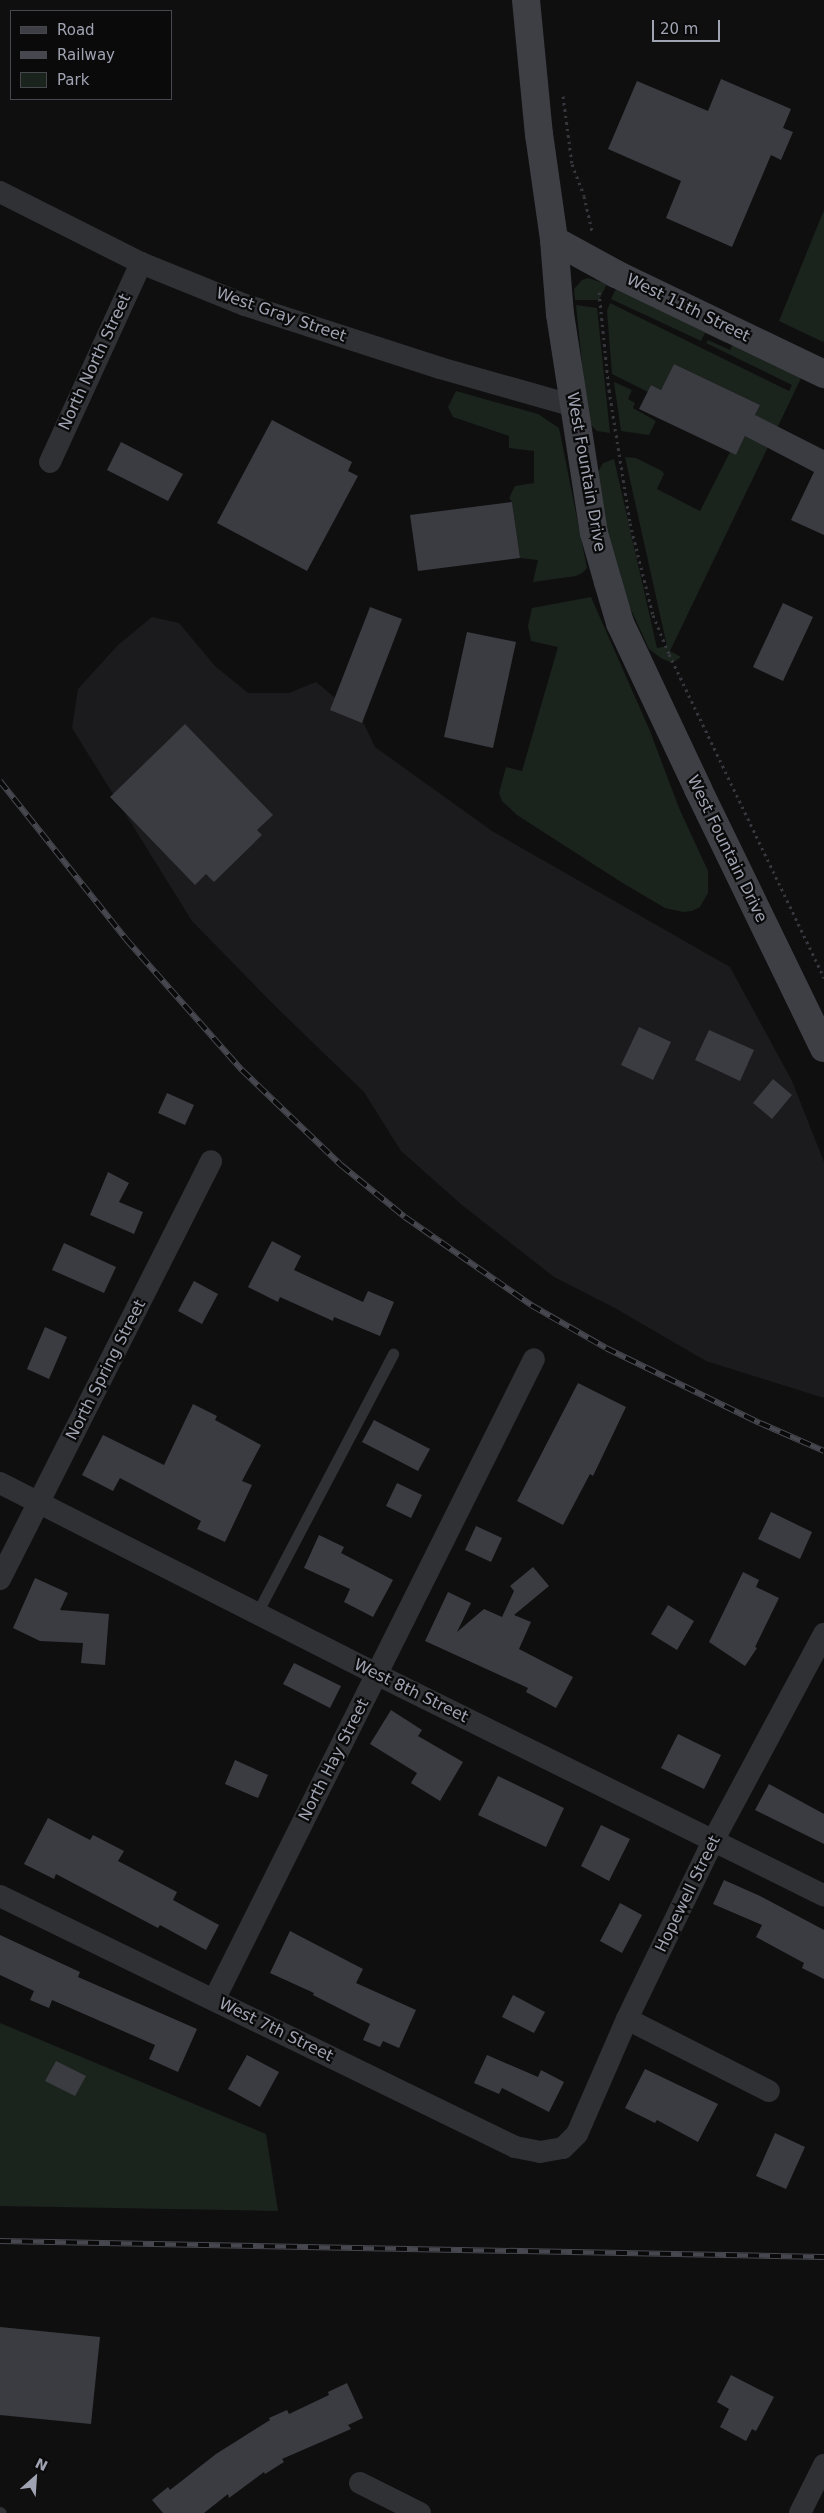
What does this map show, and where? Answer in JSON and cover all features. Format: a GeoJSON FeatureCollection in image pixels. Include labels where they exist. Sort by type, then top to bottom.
{"type":"FeatureCollection","features":[{"type":"Feature","properties":{"kind":"street","name":"West Fountain Drive"},"geometry":{"type":"LineString","coordinates":[[526,0],[539,134],[554,240],[560,314],[594,533],[620,623],[702,798],[824,1048]]}},
{"type":"Feature","properties":{"kind":"street","name":"West Gray Street"},"geometry":{"type":"LineString","coordinates":[[0,192],[141,263],[304,326],[467,376],[574,406]]}},
{"type":"Feature","properties":{"kind":"street","name":"West 11th Street"},"geometry":{"type":"LineString","coordinates":[[554,240],[616,274],[824,374]]}},
{"type":"Feature","properties":{"kind":"street","name":"North North Street"},"geometry":{"type":"LineString","coordinates":[[50,462],[141,263]]}},
{"type":"Feature","properties":{"kind":"street","name":"North Spring Street"},"geometry":{"type":"LineString","coordinates":[[0,1579],[211,1161]]}},
{"type":"Feature","properties":{"kind":"street","name":"North Hay Street"},"geometry":{"type":"LineString","coordinates":[[214,2000],[534,1359]]}},
{"type":"Feature","properties":{"kind":"street","name":"West 8th Street"},"geometry":{"type":"LineString","coordinates":[[0,1483],[376,1674],[824,1895]]}},
{"type":"Feature","properties":{"kind":"street","name":"Hopewell Street"},"geometry":{"type":"LineString","coordinates":[[554,2150],[563,2148],[577,2134],[627,2019],[713,1841],[824,1634]]}},
{"type":"Feature","properties":{"kind":"street","name":"West 7th Street"},"geometry":{"type":"LineString","coordinates":[[0,1896],[516,2147],[540,2152],[554,2150]]}},
{"type":"Feature","properties":{"kind":"street"},"geometry":{"type":"LineString","coordinates":[[627,2019],[769,2091]]}},
{"type":"Feature","properties":{"kind":"street"},"geometry":{"type":"LineString","coordinates":[[800,2513],[824,2465]]}},
{"type":"Feature","properties":{"kind":"street"},"geometry":{"type":"LineString","coordinates":[[360,2483],[420,2513]]}},
{"type":"Feature","properties":{"kind":"lane"},"geometry":{"type":"LineString","coordinates":[[257,1613],[393,1354]]}},
{"type":"Feature","properties":{"kind":"path"},"geometry":{"type":"LineString","coordinates":[[562,88],[572,164],[589,213],[593,239]]}},
{"type":"Feature","properties":{"kind":"path"},"geometry":{"type":"LineString","coordinates":[[600,298],[610,390],[630,523],[653,615],[669,654],[824,978]]}},
{"type":"Feature","properties":{"kind":"shaded area"},"geometry":{"type":"Polygon","coordinates":[[[152,617],[179,623],[215,666],[248,693],[289,693],[316,682],[362,720],[375,747],[492,831],[730,967],[792,1081],[824,1162],[824,1398],[706,1361],[615,1308],[554,1277],[462,1205],[401,1151],[364,1092],[273,1004],[192,921],[72,728],[78,689],[118,645],[152,617]]]}},
{"type":"Feature","properties":{"kind":"green space"},"geometry":{"type":"Polygon","coordinates":[[[824,210],[824,340],[823,342],[779,321],[824,210]]]}},
{"type":"Feature","properties":{"kind":"green space"},"geometry":{"type":"Polygon","coordinates":[[[588,278],[607,284],[599,300],[575,300],[574,289],[582,280],[588,278]]]}},
{"type":"Feature","properties":{"kind":"green space"},"geometry":{"type":"Polygon","coordinates":[[[617,287],[728,339],[726,343],[705,333],[701,341],[611,299],[617,287]]]}},
{"type":"Feature","properties":{"kind":"green space"},"geometry":{"type":"Polygon","coordinates":[[[610,303],[789,391],[792,385],[706,343],[708,340],[730,350],[734,342],[803,374],[670,651],[681,657],[672,663],[649,649],[628,603],[604,522],[598,472],[603,463],[614,459],[657,648],[667,646],[625,457],[636,458],[662,471],[664,474],[657,489],[700,511],[730,452],[736,455],[760,405],[674,364],[661,390],[651,385],[648,392],[612,374],[607,311],[610,303]]]}},
{"type":"Feature","properties":{"kind":"green space"},"geometry":{"type":"Polygon","coordinates":[[[576,305],[597,308],[610,433],[597,431],[588,422],[576,305]]]}},
{"type":"Feature","properties":{"kind":"green space"},"geometry":{"type":"Polygon","coordinates":[[[614,382],[632,390],[628,399],[635,403],[633,408],[656,421],[649,435],[621,431],[614,382]]]}},
{"type":"Feature","properties":{"kind":"green space"},"geometry":{"type":"Polygon","coordinates":[[[456,391],[538,414],[559,428],[587,568],[582,573],[576,576],[533,582],[538,560],[520,558],[512,502],[509,498],[515,486],[534,483],[534,451],[509,448],[509,436],[453,417],[448,407],[456,391]]]}},
{"type":"Feature","properties":{"kind":"green space"},"geometry":{"type":"Polygon","coordinates":[[[591,597],[650,731],[679,808],[708,871],[708,893],[700,907],[692,911],[683,912],[665,908],[621,882],[517,815],[502,801],[499,793],[506,767],[522,771],[558,647],[531,641],[528,626],[532,608],[591,597]]]}},
{"type":"Feature","properties":{"kind":"green space"},"geometry":{"type":"Polygon","coordinates":[[[0,2023],[266,2134],[278,2211],[0,2206],[0,2023]]]}},
{"type":"Feature","properties":{"kind":"building"},"geometry":{"type":"Polygon","coordinates":[[[721,79],[791,109],[783,128],[793,132],[781,160],[771,155],[732,247],[666,218],[681,181],[608,149],[637,81],[708,111],[721,79]]]}},
{"type":"Feature","properties":{"kind":"building"},"geometry":{"type":"Polygon","coordinates":[[[674,364],[760,405],[755,415],[824,450],[824,535],[791,520],[814,472],[745,436],[736,455],[639,409],[651,385],[661,390],[674,364]]]}},
{"type":"Feature","properties":{"kind":"building"},"geometry":{"type":"Polygon","coordinates":[[[272,420],[352,462],[348,471],[358,476],[307,571],[217,523],[272,420]]]}},
{"type":"Feature","properties":{"kind":"building"},"geometry":{"type":"Polygon","coordinates":[[[121,442],[183,474],[168,501],[107,470],[121,442]]]}},
{"type":"Feature","properties":{"kind":"building"},"geometry":{"type":"Polygon","coordinates":[[[512,502],[520,558],[418,571],[410,515],[512,502]]]}},
{"type":"Feature","properties":{"kind":"building"},"geometry":{"type":"Polygon","coordinates":[[[783,603],[813,617],[783,681],[753,667],[783,603]]]}},
{"type":"Feature","properties":{"kind":"building"},"geometry":{"type":"Polygon","coordinates":[[[370,607],[402,619],[362,723],[330,710],[370,607]]]}},
{"type":"Feature","properties":{"kind":"building"},"geometry":{"type":"Polygon","coordinates":[[[467,632],[516,642],[493,748],[444,737],[467,632]]]}},
{"type":"Feature","properties":{"kind":"building"},"geometry":{"type":"Polygon","coordinates":[[[185,724],[273,815],[257,830],[262,835],[214,882],[206,874],[195,885],[110,797],[185,724]]]}},
{"type":"Feature","properties":{"kind":"building"},"geometry":{"type":"Polygon","coordinates":[[[639,1027],[671,1042],[653,1080],[621,1065],[639,1027]]]}},
{"type":"Feature","properties":{"kind":"building"},"geometry":{"type":"Polygon","coordinates":[[[709,1030],[754,1050],[740,1081],[695,1060],[709,1030]]]}},
{"type":"Feature","properties":{"kind":"building"},"geometry":{"type":"Polygon","coordinates":[[[773,1079],[792,1095],[772,1119],[753,1103],[773,1079]]]}},
{"type":"Feature","properties":{"kind":"building"},"geometry":{"type":"Polygon","coordinates":[[[167,1093],[194,1105],[185,1125],[158,1113],[167,1093]]]}},
{"type":"Feature","properties":{"kind":"building"},"geometry":{"type":"Polygon","coordinates":[[[108,1172],[129,1183],[119,1202],[143,1212],[134,1234],[90,1215],[108,1172]]]}},
{"type":"Feature","properties":{"kind":"building"},"geometry":{"type":"Polygon","coordinates":[[[272,1241],[301,1256],[294,1270],[363,1302],[368,1291],[394,1302],[380,1336],[334,1317],[333,1321],[280,1297],[278,1302],[248,1287],[272,1241]]]}},
{"type":"Feature","properties":{"kind":"building"},"geometry":{"type":"Polygon","coordinates":[[[64,1243],[116,1267],[104,1293],[52,1270],[64,1243]]]}},
{"type":"Feature","properties":{"kind":"building"},"geometry":{"type":"Polygon","coordinates":[[[194,1281],[218,1294],[202,1324],[178,1311],[194,1281]]]}},
{"type":"Feature","properties":{"kind":"building"},"geometry":{"type":"Polygon","coordinates":[[[45,1327],[67,1337],[49,1379],[27,1369],[45,1327]]]}},
{"type":"Feature","properties":{"kind":"building"},"geometry":{"type":"Polygon","coordinates":[[[578,1383],[626,1407],[593,1476],[590,1474],[563,1525],[517,1501],[578,1383]]]}},
{"type":"Feature","properties":{"kind":"building"},"geometry":{"type":"Polygon","coordinates":[[[193,1404],[217,1416],[215,1420],[261,1445],[242,1481],[252,1485],[225,1542],[197,1529],[201,1521],[120,1478],[113,1491],[82,1475],[103,1435],[164,1465],[193,1404]]]}},
{"type":"Feature","properties":{"kind":"building"},"geometry":{"type":"Polygon","coordinates":[[[374,1420],[430,1449],[418,1471],[362,1442],[374,1420]]]}},
{"type":"Feature","properties":{"kind":"building"},"geometry":{"type":"Polygon","coordinates":[[[397,1483],[422,1495],[411,1518],[386,1506],[397,1483]]]}},
{"type":"Feature","properties":{"kind":"building"},"geometry":{"type":"Polygon","coordinates":[[[771,1512],[812,1532],[800,1559],[758,1539],[771,1512]]]}},
{"type":"Feature","properties":{"kind":"building"},"geometry":{"type":"Polygon","coordinates":[[[476,1526],[502,1538],[491,1562],[465,1550],[476,1526]]]}},
{"type":"Feature","properties":{"kind":"building"},"geometry":{"type":"Polygon","coordinates":[[[319,1535],[344,1547],[341,1553],[393,1580],[373,1617],[344,1602],[350,1589],[304,1568],[319,1535]]]}},
{"type":"Feature","properties":{"kind":"building"},"geometry":{"type":"Polygon","coordinates":[[[533,1567],[549,1586],[514,1615],[531,1622],[519,1649],[573,1677],[556,1708],[526,1692],[528,1688],[425,1641],[448,1592],[471,1603],[457,1632],[484,1609],[502,1617],[514,1591],[510,1586],[533,1567]]]}},
{"type":"Feature","properties":{"kind":"building"},"geometry":{"type":"Polygon","coordinates":[[[743,1572],[759,1580],[756,1587],[779,1598],[755,1647],[757,1648],[745,1666],[709,1642],[743,1572]]]}},
{"type":"Feature","properties":{"kind":"building"},"geometry":{"type":"Polygon","coordinates":[[[35,1578],[68,1593],[60,1610],[109,1614],[105,1665],[81,1663],[83,1643],[40,1641],[13,1628],[35,1578]]]}},
{"type":"Feature","properties":{"kind":"building"},"geometry":{"type":"Polygon","coordinates":[[[668,1605],[694,1621],[677,1650],[651,1634],[668,1605]]]}},
{"type":"Feature","properties":{"kind":"building"},"geometry":{"type":"Polygon","coordinates":[[[294,1663],[341,1686],[330,1708],[283,1684],[294,1663]]]}},
{"type":"Feature","properties":{"kind":"building"},"geometry":{"type":"Polygon","coordinates":[[[391,1710],[422,1730],[418,1736],[463,1762],[440,1801],[411,1783],[417,1773],[370,1744],[391,1710]]]}},
{"type":"Feature","properties":{"kind":"building"},"geometry":{"type":"Polygon","coordinates":[[[678,1734],[721,1755],[704,1789],[661,1768],[678,1734]]]}},
{"type":"Feature","properties":{"kind":"building"},"geometry":{"type":"Polygon","coordinates":[[[235,1760],[268,1775],[258,1798],[225,1784],[235,1760]]]}},
{"type":"Feature","properties":{"kind":"building"},"geometry":{"type":"Polygon","coordinates":[[[498,1776],[564,1808],[546,1847],[478,1815],[498,1776]]]}},
{"type":"Feature","properties":{"kind":"building"},"geometry":{"type":"Polygon","coordinates":[[[769,1784],[824,1814],[824,1844],[755,1810],[769,1784]]]}},
{"type":"Feature","properties":{"kind":"building"},"geometry":{"type":"Polygon","coordinates":[[[48,1818],[90,1840],[93,1835],[124,1851],[118,1861],[177,1892],[173,1900],[219,1925],[206,1950],[160,1925],[158,1928],[56,1874],[54,1879],[24,1864],[48,1818]]]}},
{"type":"Feature","properties":{"kind":"building"},"geometry":{"type":"Polygon","coordinates":[[[601,1825],[630,1839],[609,1881],[581,1866],[601,1825]]]}},
{"type":"Feature","properties":{"kind":"building"},"geometry":{"type":"Polygon","coordinates":[[[724,1880],[760,1896],[824,1930],[824,1979],[802,1968],[804,1963],[756,1937],[762,1925],[713,1904],[724,1880]]]}},
{"type":"Feature","properties":{"kind":"building"},"geometry":{"type":"Polygon","coordinates":[[[620,1903],[642,1915],[622,1953],[600,1941],[620,1903]]]}},
{"type":"Feature","properties":{"kind":"building"},"geometry":{"type":"Polygon","coordinates":[[[290,1931],[363,1969],[356,1983],[416,2010],[399,2048],[383,2041],[380,2047],[363,2040],[370,2024],[313,1995],[314,1993],[270,1973],[290,1931]]]}},
{"type":"Feature","properties":{"kind":"building"},"geometry":{"type":"Polygon","coordinates":[[[0,1935],[80,1972],[78,1977],[197,2029],[178,2072],[149,2059],[155,2045],[52,2000],[49,2008],[30,2000],[34,1991],[0,1975],[0,1935]]]}},
{"type":"Feature","properties":{"kind":"building"},"geometry":{"type":"Polygon","coordinates":[[[513,1995],[545,2012],[534,2033],[502,2017],[513,1995]]]}},
{"type":"Feature","properties":{"kind":"building"},"geometry":{"type":"Polygon","coordinates":[[[247,2055],[279,2072],[260,2107],[228,2089],[247,2055]]]}},
{"type":"Feature","properties":{"kind":"building"},"geometry":{"type":"Polygon","coordinates":[[[487,2055],[538,2077],[541,2070],[564,2082],[549,2112],[502,2088],[499,2094],[474,2083],[487,2055]]]}},
{"type":"Feature","properties":{"kind":"building"},"geometry":{"type":"Polygon","coordinates":[[[56,2061],[86,2076],[75,2096],[45,2081],[56,2061]]]}},
{"type":"Feature","properties":{"kind":"building"},"geometry":{"type":"Polygon","coordinates":[[[645,2069],[718,2104],[698,2142],[657,2120],[655,2123],[625,2108],[645,2069]]]}},
{"type":"Feature","properties":{"kind":"building"},"geometry":{"type":"Polygon","coordinates":[[[775,2133],[805,2147],[786,2189],[756,2176],[775,2133]]]}},
{"type":"Feature","properties":{"kind":"building"},"geometry":{"type":"Polygon","coordinates":[[[0,2327],[100,2337],[91,2424],[0,2415],[0,2327]]]}},
{"type":"Feature","properties":{"kind":"building"},"geometry":{"type":"Polygon","coordinates":[[[731,2375],[774,2397],[756,2431],[752,2429],[746,2441],[720,2427],[729,2409],[717,2402],[731,2375]]]}},
{"type":"Feature","properties":{"kind":"building"},"geometry":{"type":"Polygon","coordinates":[[[347,2383],[363,2418],[348,2425],[351,2429],[282,2459],[284,2462],[265,2474],[264,2472],[229,2498],[228,2494],[204,2513],[163,2513],[152,2500],[168,2487],[170,2490],[216,2454],[270,2420],[269,2418],[287,2410],[289,2414],[329,2395],[328,2392],[347,2383]]]}},
{"type":"Feature","properties":{"kind":"railway"},"geometry":{"type":"LineString","coordinates":[[0,781],[126,939],[242,1070],[341,1165],[405,1217],[531,1305],[606,1348],[760,1423],[824,1451]]}},
{"type":"Feature","properties":{"kind":"railway"},"geometry":{"type":"LineString","coordinates":[[0,2241],[824,2257]]}}]}
